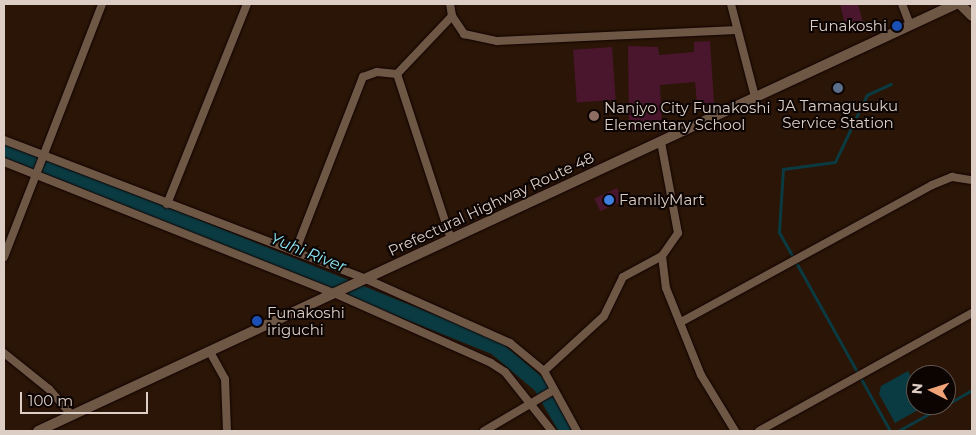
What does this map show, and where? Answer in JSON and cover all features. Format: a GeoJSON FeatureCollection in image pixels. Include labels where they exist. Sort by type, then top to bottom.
{"type":"FeatureCollection","features":[{"type":"Feature","properties":{"kind":"main road","name":"Prefectural Highway Route 48"},"geometry":{"type":"LineString","coordinates":[[38,431],[956,4]]}},
{"type":"Feature","properties":{"kind":"main road"},"geometry":{"type":"LineString","coordinates":[[960,4],[972,16]]}},
{"type":"Feature","properties":{"kind":"street"},"geometry":{"type":"LineString","coordinates":[[4,257],[102,4]]}},
{"type":"Feature","properties":{"kind":"street"},"geometry":{"type":"LineString","coordinates":[[167,204],[247,4]]}},
{"type":"Feature","properties":{"kind":"street"},"geometry":{"type":"LineString","coordinates":[[449,4],[452,16],[464,34],[497,41],[736,30]]}},
{"type":"Feature","properties":{"kind":"street"},"geometry":{"type":"LineString","coordinates":[[731,4],[754,97]]}},
{"type":"Feature","properties":{"kind":"street"},"geometry":{"type":"LineString","coordinates":[[902,4],[910,25]]}},
{"type":"Feature","properties":{"kind":"street"},"geometry":{"type":"LineString","coordinates":[[398,74],[452,16]]}},
{"type":"Feature","properties":{"kind":"street"},"geometry":{"type":"LineString","coordinates":[[295,252],[363,77],[377,72],[398,74]]}},
{"type":"Feature","properties":{"kind":"street"},"geometry":{"type":"LineString","coordinates":[[398,74],[451,239]]}},
{"type":"Feature","properties":{"kind":"street"},"geometry":{"type":"LineString","coordinates":[[4,140],[295,252],[510,343],[544,371],[577,431]]}},
{"type":"Feature","properties":{"kind":"street"},"geometry":{"type":"LineString","coordinates":[[544,371],[604,316],[623,277],[662,256],[678,226],[661,142]]}},
{"type":"Feature","properties":{"kind":"street"},"geometry":{"type":"LineString","coordinates":[[4,162],[36,177],[337,292],[491,363],[531,402],[552,431]]}},
{"type":"Feature","properties":{"kind":"street"},"geometry":{"type":"LineString","coordinates":[[681,322],[932,185],[952,177],[972,180]]}},
{"type":"Feature","properties":{"kind":"street"},"geometry":{"type":"LineString","coordinates":[[662,256],[666,288],[702,375],[735,431]]}},
{"type":"Feature","properties":{"kind":"street"},"geometry":{"type":"LineString","coordinates":[[759,431],[972,313]]}},
{"type":"Feature","properties":{"kind":"street"},"geometry":{"type":"LineString","coordinates":[[210,352],[225,379],[227,431]]}},
{"type":"Feature","properties":{"kind":"street"},"geometry":{"type":"LineString","coordinates":[[4,353],[49,389],[72,416]]}},
{"type":"Feature","properties":{"kind":"street"},"geometry":{"type":"LineString","coordinates":[[484,431],[554,390]]}},
{"type":"Feature","properties":{"kind":"water"},"geometry":{"type":"Polygon","coordinates":[[[906,372],[906,415],[909,415],[895,423],[879,394],[881,386],[906,372]]]}},
{"type":"Feature","properties":{"kind":"building"},"geometry":{"type":"Polygon","coordinates":[[[840,4],[858,4],[865,29],[847,33],[840,4]]]}},
{"type":"Feature","properties":{"kind":"building"},"geometry":{"type":"Polygon","coordinates":[[[710,41],[714,103],[697,104],[695,82],[660,85],[662,125],[633,131],[629,127],[628,46],[658,47],[659,55],[694,52],[694,42],[710,41]]]}},
{"type":"Feature","properties":{"kind":"building"},"geometry":{"type":"Polygon","coordinates":[[[612,47],[616,100],[577,103],[573,50],[612,47]]]}},
{"type":"Feature","properties":{"kind":"building","name":"FamilyMart"},"geometry":{"type":"Polygon","coordinates":[[[617,188],[623,201],[600,211],[594,199],[617,188]]]}},
{"type":"Feature","properties":{"kind":"waterway"},"geometry":{"type":"LineString","coordinates":[[890,431],[779,232],[783,169],[835,162],[867,95],[891,84]]}},
{"type":"Feature","properties":{"kind":"waterway","name":"Yuhi River"},"geometry":{"type":"LineString","coordinates":[[4,149],[495,347],[540,385],[567,431]]}},
{"type":"Feature","properties":{"kind":"waterway"},"geometry":{"type":"LineString","coordinates":[[956,399],[972,390]]}},
{"type":"Feature","properties":{"kind":"waterway"},"geometry":{"type":"LineString","coordinates":[[898,431],[927,415]]}},
{"type":"Feature","properties":{"kind":"place","name":"Funakoshi"},"geometry":{"type":"Point","coordinates":[897,26]}},
{"type":"Feature","properties":{"kind":"place","name":"JA Tamagusuku Service Station"},"geometry":{"type":"Point","coordinates":[838,88]}},
{"type":"Feature","properties":{"kind":"place","name":"Nanjyo City Funakoshi Elementary School"},"geometry":{"type":"Point","coordinates":[594,116]}},
{"type":"Feature","properties":{"kind":"place","name":"FamilyMart"},"geometry":{"type":"Point","coordinates":[609,200]}},
{"type":"Feature","properties":{"kind":"place","name":"Funakoshi iriguchi"},"geometry":{"type":"Point","coordinates":[257,321]}}]}
